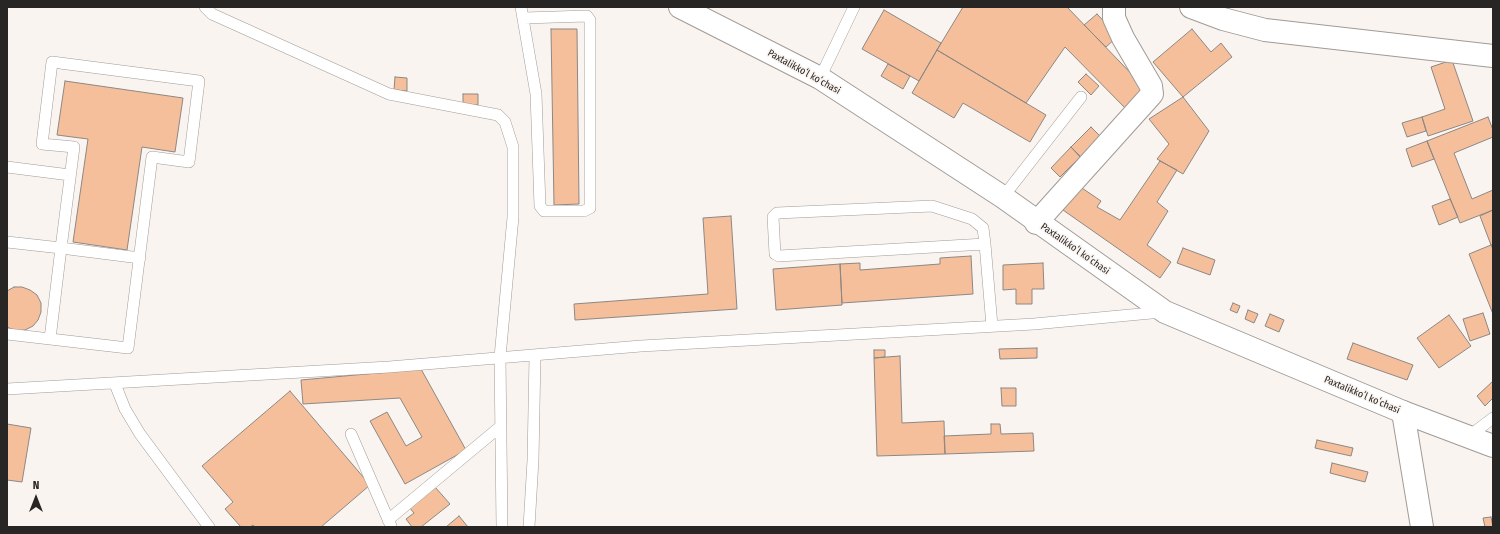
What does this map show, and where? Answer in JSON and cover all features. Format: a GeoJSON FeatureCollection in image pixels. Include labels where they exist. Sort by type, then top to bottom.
{"type":"FeatureCollection","features":[{"type":"Feature","properties":{"kind":"street","name":"Paxtalikkoʻl koʻchasi"},"geometry":{"type":"LineString","coordinates":[[680,7],[820,78],[1002,197],[1164,312],[1403,412],[1468,438],[1493,446]]}},
{"type":"Feature","properties":{"kind":"street"},"geometry":{"type":"LineString","coordinates":[[1036,222],[1152,94],[1151,86],[1123,38],[1114,18],[1114,7]]}},
{"type":"Feature","properties":{"kind":"street"},"geometry":{"type":"LineString","coordinates":[[1191,7],[1223,19],[1264,30],[1493,56]]}},
{"type":"Feature","properties":{"kind":"street"},"geometry":{"type":"LineString","coordinates":[[1403,412],[1422,527]]}},
{"type":"Feature","properties":{"kind":"lane"},"geometry":{"type":"LineString","coordinates":[[205,7],[212,14],[389,94],[498,115],[505,122],[513,147],[513,217],[500,357],[502,527]]}},
{"type":"Feature","properties":{"kind":"lane"},"geometry":{"type":"LineString","coordinates":[[820,78],[854,7]]}},
{"type":"Feature","properties":{"kind":"lane"},"geometry":{"type":"LineString","coordinates":[[523,12],[587,16],[590,20],[590,208],[584,211],[544,211],[540,206],[536,94],[523,12]]}},
{"type":"Feature","properties":{"kind":"lane"},"geometry":{"type":"LineString","coordinates":[[7,334],[50,339],[128,348],[152,157],[189,162],[199,81],[52,62],[42,144],[74,147],[50,339]]}},
{"type":"Feature","properties":{"kind":"lane"},"geometry":{"type":"LineString","coordinates":[[1002,197],[1082,97]]}},
{"type":"Feature","properties":{"kind":"lane"},"geometry":{"type":"LineString","coordinates":[[7,167],[70,174]]}},
{"type":"Feature","properties":{"kind":"lane"},"geometry":{"type":"LineString","coordinates":[[985,244],[779,256],[775,254],[773,217],[777,213],[932,206],[972,219],[983,228],[985,244],[992,326]]}},
{"type":"Feature","properties":{"kind":"lane"},"geometry":{"type":"LineString","coordinates":[[7,242],[140,258]]}},
{"type":"Feature","properties":{"kind":"lane"},"geometry":{"type":"LineString","coordinates":[[7,389],[115,384],[389,366],[500,357],[535,356],[649,346],[992,326],[1164,312]]}},
{"type":"Feature","properties":{"kind":"lane"},"geometry":{"type":"LineString","coordinates":[[529,527],[533,460],[535,356]]}},
{"type":"Feature","properties":{"kind":"lane"},"geometry":{"type":"LineString","coordinates":[[115,384],[125,409],[140,434],[209,527]]}},
{"type":"Feature","properties":{"kind":"lane"},"geometry":{"type":"LineString","coordinates":[[1468,438],[1493,418]]}},
{"type":"Feature","properties":{"kind":"lane"},"geometry":{"type":"LineString","coordinates":[[351,434],[390,524],[501,426]]}},
{"type":"Feature","properties":{"kind":"building"},"geometry":{"type":"Polygon","coordinates":[[[963,7],[1067,7],[1146,89],[1128,111],[1065,47],[1026,103],[937,50],[963,7]]]}},
{"type":"Feature","properties":{"kind":"building"},"geometry":{"type":"Polygon","coordinates":[[[884,10],[941,43],[919,81],[862,49],[884,10]]]}},
{"type":"Feature","properties":{"kind":"building"},"geometry":{"type":"Polygon","coordinates":[[[1097,14],[1118,36],[1106,47],[1084,25],[1097,14]]]}},
{"type":"Feature","properties":{"kind":"building"},"geometry":{"type":"Polygon","coordinates":[[[551,29],[577,29],[579,204],[554,205],[551,29]]]}},
{"type":"Feature","properties":{"kind":"building"},"geometry":{"type":"Polygon","coordinates":[[[1192,29],[1211,52],[1221,43],[1232,57],[1183,97],[1153,62],[1192,29]]]}},
{"type":"Feature","properties":{"kind":"building"},"geometry":{"type":"Polygon","coordinates":[[[937,50],[1046,115],[1030,142],[963,103],[954,118],[912,93],[937,50]]]}},
{"type":"Feature","properties":{"kind":"building"},"geometry":{"type":"Polygon","coordinates":[[[1452,60],[1473,121],[1428,136],[1422,117],[1445,109],[1431,67],[1452,60]]]}},
{"type":"Feature","properties":{"kind":"building"},"geometry":{"type":"Polygon","coordinates":[[[888,64],[910,76],[903,89],[881,76],[888,64]]]}},
{"type":"Feature","properties":{"kind":"building"},"geometry":{"type":"Polygon","coordinates":[[[1086,74],[1099,86],[1091,95],[1078,82],[1086,74]]]}},
{"type":"Feature","properties":{"kind":"building"},"geometry":{"type":"Polygon","coordinates":[[[395,77],[407,78],[407,91],[394,90],[395,77]]]}},
{"type":"Feature","properties":{"kind":"building"},"geometry":{"type":"Polygon","coordinates":[[[65,81],[183,98],[175,152],[142,147],[127,250],[73,242],[88,139],[57,135],[65,81]]]}},
{"type":"Feature","properties":{"kind":"building"},"geometry":{"type":"Polygon","coordinates":[[[463,94],[478,94],[478,105],[463,105],[463,94]]]}},
{"type":"Feature","properties":{"kind":"building"},"geometry":{"type":"Polygon","coordinates":[[[1183,97],[1209,131],[1183,174],[1157,159],[1169,144],[1149,119],[1183,97]]]}},
{"type":"Feature","properties":{"kind":"building"},"geometry":{"type":"Polygon","coordinates":[[[1422,117],[1426,131],[1407,137],[1402,123],[1422,117]]]}},
{"type":"Feature","properties":{"kind":"building"},"geometry":{"type":"Polygon","coordinates":[[[1488,117],[1493,130],[1493,137],[1454,153],[1472,199],[1493,190],[1493,210],[1460,223],[1427,141],[1488,117]]]}},
{"type":"Feature","properties":{"kind":"building"},"geometry":{"type":"Polygon","coordinates":[[[1091,127],[1101,137],[1081,157],[1071,147],[1091,127]]]}},
{"type":"Feature","properties":{"kind":"building"},"geometry":{"type":"Polygon","coordinates":[[[1427,141],[1434,159],[1412,167],[1406,149],[1427,141]]]}},
{"type":"Feature","properties":{"kind":"building"},"geometry":{"type":"Polygon","coordinates":[[[1071,147],[1080,157],[1060,177],[1051,168],[1071,147]]]}},
{"type":"Feature","properties":{"kind":"building"},"geometry":{"type":"Polygon","coordinates":[[[1160,161],[1177,170],[1157,202],[1168,211],[1147,245],[1171,262],[1160,278],[1063,210],[1079,186],[1101,201],[1097,207],[1120,220],[1160,161]]]}},
{"type":"Feature","properties":{"kind":"building"},"geometry":{"type":"Polygon","coordinates":[[[1450,199],[1458,217],[1439,225],[1432,206],[1450,199]]]}},
{"type":"Feature","properties":{"kind":"building"},"geometry":{"type":"Polygon","coordinates":[[[1493,210],[1493,244],[1491,245],[1480,216],[1493,210]]]}},
{"type":"Feature","properties":{"kind":"building"},"geometry":{"type":"Polygon","coordinates":[[[731,216],[737,309],[575,320],[574,304],[708,294],[703,218],[731,216]]]}},
{"type":"Feature","properties":{"kind":"building"},"geometry":{"type":"Polygon","coordinates":[[[1491,245],[1493,249],[1493,314],[1469,254],[1491,245]]]}},
{"type":"Feature","properties":{"kind":"building"},"geometry":{"type":"Polygon","coordinates":[[[1183,248],[1215,260],[1210,275],[1177,263],[1183,248]]]}},
{"type":"Feature","properties":{"kind":"building"},"geometry":{"type":"Polygon","coordinates":[[[971,256],[973,294],[842,303],[840,264],[860,263],[860,270],[940,264],[940,258],[971,256]]]}},
{"type":"Feature","properties":{"kind":"building"},"geometry":{"type":"Polygon","coordinates":[[[1043,263],[1044,289],[1032,289],[1032,304],[1016,304],[1016,289],[1003,290],[1003,265],[1043,263]]]}},
{"type":"Feature","properties":{"kind":"building"},"geometry":{"type":"Polygon","coordinates":[[[840,264],[842,305],[776,310],[773,269],[840,264]]]}},
{"type":"Feature","properties":{"kind":"building"},"geometry":{"type":"Polygon","coordinates":[[[14,287],[22,287],[30,290],[37,295],[41,303],[41,312],[38,320],[33,326],[25,330],[16,331],[7,327],[7,291],[14,287]]]}},
{"type":"Feature","properties":{"kind":"building"},"geometry":{"type":"Polygon","coordinates":[[[1233,303],[1240,306],[1237,313],[1230,310],[1233,303]]]}},
{"type":"Feature","properties":{"kind":"building"},"geometry":{"type":"Polygon","coordinates":[[[1248,310],[1258,314],[1254,323],[1245,319],[1248,310]]]}},
{"type":"Feature","properties":{"kind":"building"},"geometry":{"type":"Polygon","coordinates":[[[1483,313],[1490,334],[1470,341],[1463,319],[1483,313]]]}},
{"type":"Feature","properties":{"kind":"building"},"geometry":{"type":"Polygon","coordinates":[[[1270,314],[1284,320],[1279,332],[1265,326],[1270,314]]]}},
{"type":"Feature","properties":{"kind":"building"},"geometry":{"type":"Polygon","coordinates":[[[1449,315],[1471,346],[1439,368],[1417,338],[1449,315]]]}},
{"type":"Feature","properties":{"kind":"building"},"geometry":{"type":"Polygon","coordinates":[[[1353,343],[1413,365],[1407,380],[1347,359],[1353,343]]]}},
{"type":"Feature","properties":{"kind":"building"},"geometry":{"type":"Polygon","coordinates":[[[1037,348],[1037,358],[1000,359],[999,349],[1037,348]]]}},
{"type":"Feature","properties":{"kind":"building"},"geometry":{"type":"Polygon","coordinates":[[[874,350],[885,350],[885,357],[874,358],[874,350]]]}},
{"type":"Feature","properties":{"kind":"building"},"geometry":{"type":"Polygon","coordinates":[[[900,356],[902,423],[944,421],[945,454],[877,456],[874,358],[900,356]]]}},
{"type":"Feature","properties":{"kind":"building"},"geometry":{"type":"Polygon","coordinates":[[[421,369],[466,450],[405,484],[370,421],[387,412],[406,446],[422,437],[400,398],[303,404],[301,380],[421,369]]]}},
{"type":"Feature","properties":{"kind":"building"},"geometry":{"type":"Polygon","coordinates":[[[1493,381],[1493,398],[1485,406],[1477,396],[1493,381]]]}},
{"type":"Feature","properties":{"kind":"building"},"geometry":{"type":"Polygon","coordinates":[[[1001,388],[1016,388],[1016,406],[1002,406],[1001,388]]]}},
{"type":"Feature","properties":{"kind":"building"},"geometry":{"type":"Polygon","coordinates":[[[290,391],[370,485],[321,527],[255,527],[253,525],[250,527],[241,527],[225,509],[233,502],[202,466],[290,391]]]}},
{"type":"Feature","properties":{"kind":"building"},"geometry":{"type":"Polygon","coordinates":[[[7,424],[31,428],[22,482],[7,480],[7,424]]]}},
{"type":"Feature","properties":{"kind":"building"},"geometry":{"type":"Polygon","coordinates":[[[991,424],[1000,424],[1001,434],[1033,433],[1034,451],[945,454],[944,436],[991,434],[991,424]]]}},
{"type":"Feature","properties":{"kind":"building"},"geometry":{"type":"Polygon","coordinates":[[[1317,440],[1353,448],[1351,456],[1315,448],[1317,440]]]}},
{"type":"Feature","properties":{"kind":"building"},"geometry":{"type":"Polygon","coordinates":[[[1332,463],[1368,472],[1365,482],[1330,473],[1332,463]]]}},
{"type":"Feature","properties":{"kind":"building"},"geometry":{"type":"Polygon","coordinates":[[[435,487],[450,504],[421,527],[412,527],[406,519],[414,513],[409,507],[435,487]]]}},
{"type":"Feature","properties":{"kind":"building"},"geometry":{"type":"Polygon","coordinates":[[[459,516],[468,527],[446,527],[459,516]]]}},
{"type":"Feature","properties":{"kind":"building"},"geometry":{"type":"Polygon","coordinates":[[[1491,517],[1493,527],[1485,527],[1483,518],[1491,517]]]}}]}
